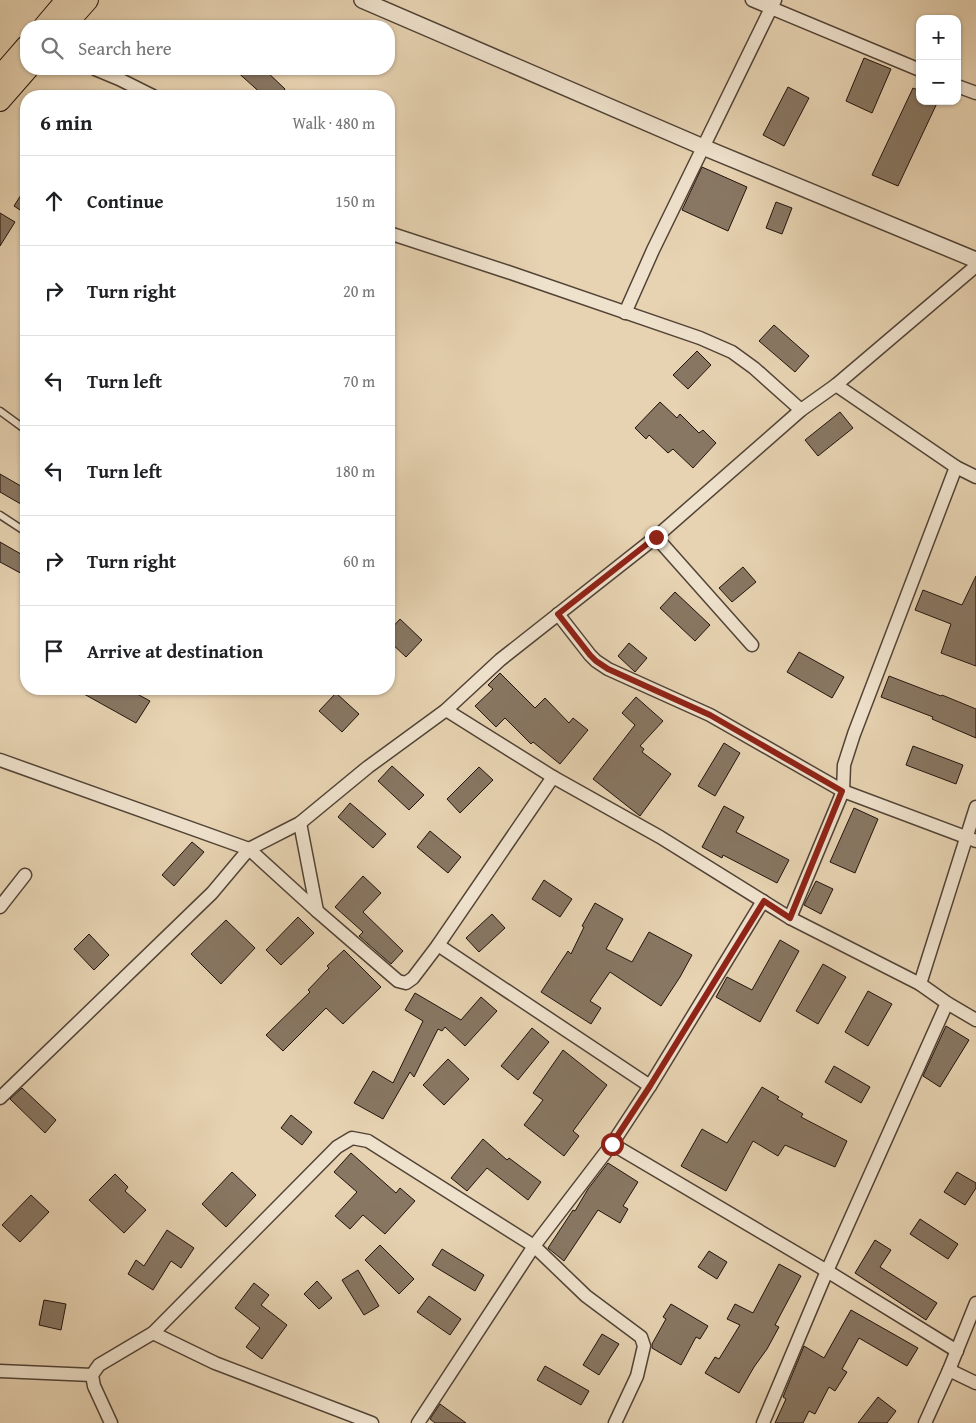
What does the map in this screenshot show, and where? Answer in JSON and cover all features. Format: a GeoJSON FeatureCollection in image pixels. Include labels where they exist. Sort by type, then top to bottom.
{"type":"FeatureCollection","features":[{"type":"Feature","properties":{"kind":"highway"},"geometry":{"type":"LineString","coordinates":[[49,20],[66,0]]}},
{"type":"Feature","properties":{"kind":"highway"},"geometry":{"type":"LineString","coordinates":[[70,20],[88,0]]}},
{"type":"Feature","properties":{"kind":"highway"},"geometry":{"type":"LineString","coordinates":[[0,76],[20,53]]}},
{"type":"Feature","properties":{"kind":"highway"},"geometry":{"type":"LineString","coordinates":[[0,101],[23,75]]}},
{"type":"Feature","properties":{"kind":"street"},"geometry":{"type":"LineString","coordinates":[[752,0],[774,5],[916,68]]}},
{"type":"Feature","properties":{"kind":"street"},"geometry":{"type":"LineString","coordinates":[[367,1],[703,146],[976,260]]}},
{"type":"Feature","properties":{"kind":"street"},"geometry":{"type":"LineString","coordinates":[[625,313],[703,146],[774,5]]}},
{"type":"Feature","properties":{"kind":"street"},"geometry":{"type":"LineString","coordinates":[[111,75],[142,90]]}},
{"type":"Feature","properties":{"kind":"street"},"geometry":{"type":"LineString","coordinates":[[961,87],[976,93]]}},
{"type":"Feature","properties":{"kind":"street"},"geometry":{"type":"LineString","coordinates":[[395,235],[700,338],[732,352],[754,368],[801,410]]}},
{"type":"Feature","properties":{"kind":"street"},"geometry":{"type":"LineString","coordinates":[[0,1098],[212,893],[249,849],[300,823],[368,767],[446,710],[500,660],[656,537],[801,410],[836,385],[976,266]]}},
{"type":"Feature","properties":{"kind":"street"},"geometry":{"type":"LineString","coordinates":[[836,385],[956,467],[976,477]]}},
{"type":"Feature","properties":{"kind":"street"},"geometry":{"type":"LineString","coordinates":[[790,918],[842,791],[844,765],[854,734],[956,467]]}},
{"type":"Feature","properties":{"kind":"street"},"geometry":{"type":"LineString","coordinates":[[656,537],[752,644]]}},
{"type":"Feature","properties":{"kind":"street"},"geometry":{"type":"LineString","coordinates":[[558,614],[590,655],[608,669],[710,715],[842,791],[971,840]]}},
{"type":"Feature","properties":{"kind":"street"},"geometry":{"type":"LineString","coordinates":[[446,710],[553,777],[660,837],[790,918],[920,984],[976,1020]]}},
{"type":"Feature","properties":{"kind":"street"},"geometry":{"type":"LineString","coordinates":[[0,760],[249,849],[398,981],[406,983],[413,978],[438,945],[553,777]]}},
{"type":"Feature","properties":{"kind":"street"},"geometry":{"type":"LineString","coordinates":[[920,984],[971,840],[976,807]]}},
{"type":"Feature","properties":{"kind":"street"},"geometry":{"type":"LineString","coordinates":[[300,823],[317,911]]}},
{"type":"Feature","properties":{"kind":"street"},"geometry":{"type":"LineString","coordinates":[[0,907],[25,875]]}},
{"type":"Feature","properties":{"kind":"street"},"geometry":{"type":"LineString","coordinates":[[418,1423],[534,1246],[612,1144],[764,901]]}},
{"type":"Feature","properties":{"kind":"street"},"geometry":{"type":"LineString","coordinates":[[438,945],[650,1086]]}},
{"type":"Feature","properties":{"kind":"street"},"geometry":{"type":"LineString","coordinates":[[763,1423],[827,1270],[947,1003]]}},
{"type":"Feature","properties":{"kind":"street"},"geometry":{"type":"LineString","coordinates":[[111,1423],[94,1386],[92,1375],[100,1365],[153,1333],[337,1147],[352,1138],[368,1142],[534,1246],[586,1296],[641,1337],[644,1346],[637,1376],[615,1423]]}},
{"type":"Feature","properties":{"kind":"street"},"geometry":{"type":"LineString","coordinates":[[612,1144],[827,1270],[957,1351]]}},
{"type":"Feature","properties":{"kind":"street"},"geometry":{"type":"LineString","coordinates":[[925,1423],[976,1303]]}},
{"type":"Feature","properties":{"kind":"street"},"geometry":{"type":"LineString","coordinates":[[153,1333],[215,1363],[372,1423]]}},
{"type":"Feature","properties":{"kind":"street"},"geometry":{"type":"LineString","coordinates":[[949,1370],[976,1384]]}},
{"type":"Feature","properties":{"kind":"street"},"geometry":{"type":"LineString","coordinates":[[0,1371],[92,1375]]}},
{"type":"Feature","properties":{"kind":"lane"},"geometry":{"type":"LineString","coordinates":[[0,411],[20,426]]}},
{"type":"Feature","properties":{"kind":"lane"},"geometry":{"type":"LineString","coordinates":[[0,515],[20,528]]}},
{"type":"Feature","properties":{"kind":"building"},"geometry":{"type":"Polygon","coordinates":[[[864,58],[891,69],[872,113],[846,101],[864,58]]]}},
{"type":"Feature","properties":{"kind":"building"},"geometry":{"type":"Polygon","coordinates":[[[241,75],[270,75],[285,89],[284,90],[257,90],[241,75]]]}},
{"type":"Feature","properties":{"kind":"building"},"geometry":{"type":"Polygon","coordinates":[[[788,87],[809,98],[784,146],[763,135],[788,87]]]}},
{"type":"Feature","properties":{"kind":"building"},"geometry":{"type":"Polygon","coordinates":[[[913,88],[916,89],[916,105],[936,105],[898,186],[872,175],[913,88]]]}},
{"type":"Feature","properties":{"kind":"building"},"geometry":{"type":"Polygon","coordinates":[[[702,167],[747,187],[728,231],[682,210],[702,167]]]}},
{"type":"Feature","properties":{"kind":"building"},"geometry":{"type":"Polygon","coordinates":[[[20,196],[20,210],[14,206],[20,196]]]}},
{"type":"Feature","properties":{"kind":"building"},"geometry":{"type":"Polygon","coordinates":[[[776,202],[792,208],[782,234],[766,228],[776,202]]]}},
{"type":"Feature","properties":{"kind":"building"},"geometry":{"type":"Polygon","coordinates":[[[0,213],[15,222],[0,246],[0,213]]]}},
{"type":"Feature","properties":{"kind":"building"},"geometry":{"type":"Polygon","coordinates":[[[774,325],[809,356],[795,372],[759,341],[774,325]]]}},
{"type":"Feature","properties":{"kind":"building"},"geometry":{"type":"Polygon","coordinates":[[[697,351],[711,365],[688,389],[673,375],[697,351]]]}},
{"type":"Feature","properties":{"kind":"building"},"geometry":{"type":"Polygon","coordinates":[[[660,402],[677,418],[680,414],[699,433],[703,430],[716,443],[693,468],[673,449],[668,453],[649,435],[646,439],[635,428],[660,402]]]}},
{"type":"Feature","properties":{"kind":"building"},"geometry":{"type":"Polygon","coordinates":[[[840,412],[853,428],[818,456],[805,440],[840,412]]]}},
{"type":"Feature","properties":{"kind":"building"},"geometry":{"type":"Polygon","coordinates":[[[0,474],[20,486],[20,504],[0,492],[0,474]]]}},
{"type":"Feature","properties":{"kind":"building"},"geometry":{"type":"Polygon","coordinates":[[[0,542],[20,554],[20,573],[0,562],[0,542]]]}},
{"type":"Feature","properties":{"kind":"building"},"geometry":{"type":"Polygon","coordinates":[[[743,567],[756,582],[732,602],[719,588],[743,567]]]}},
{"type":"Feature","properties":{"kind":"building"},"geometry":{"type":"Polygon","coordinates":[[[976,576],[976,666],[941,653],[951,624],[915,610],[923,590],[962,605],[976,576]]]}},
{"type":"Feature","properties":{"kind":"building"},"geometry":{"type":"Polygon","coordinates":[[[675,592],[710,625],[695,641],[660,608],[675,592]]]}},
{"type":"Feature","properties":{"kind":"building"},"geometry":{"type":"Polygon","coordinates":[[[400,619],[422,640],[406,657],[395,647],[395,624],[400,619]]]}},
{"type":"Feature","properties":{"kind":"building"},"geometry":{"type":"Polygon","coordinates":[[[629,643],[647,658],[635,672],[618,656],[629,643]]]}},
{"type":"Feature","properties":{"kind":"building"},"geometry":{"type":"Polygon","coordinates":[[[799,652],[844,677],[832,698],[787,672],[799,652]]]}},
{"type":"Feature","properties":{"kind":"building"},"geometry":{"type":"Polygon","coordinates":[[[500,673],[535,708],[545,698],[569,723],[573,718],[588,730],[560,764],[533,742],[531,744],[505,718],[496,727],[475,706],[493,689],[488,685],[500,673]]]}},
{"type":"Feature","properties":{"kind":"building"},"geometry":{"type":"Polygon","coordinates":[[[889,676],[976,709],[976,738],[932,719],[933,717],[881,697],[889,676]]]}},
{"type":"Feature","properties":{"kind":"building"},"geometry":{"type":"Polygon","coordinates":[[[86,695],[139,695],[150,701],[136,723],[86,695]]]}},
{"type":"Feature","properties":{"kind":"building"},"geometry":{"type":"Polygon","coordinates":[[[334,695],[338,695],[359,714],[342,732],[319,711],[334,695]]]}},
{"type":"Feature","properties":{"kind":"building"},"geometry":{"type":"Polygon","coordinates":[[[636,697],[663,721],[640,746],[644,749],[642,752],[671,774],[640,816],[593,779],[635,725],[622,713],[636,697]]]}},
{"type":"Feature","properties":{"kind":"building"},"geometry":{"type":"Polygon","coordinates":[[[724,743],[740,753],[715,796],[698,786],[724,743]]]}},
{"type":"Feature","properties":{"kind":"building"},"geometry":{"type":"Polygon","coordinates":[[[913,746],[963,765],[956,784],[906,765],[913,746]]]}},
{"type":"Feature","properties":{"kind":"building"},"geometry":{"type":"Polygon","coordinates":[[[392,766],[424,795],[409,810],[378,781],[392,766]]]}},
{"type":"Feature","properties":{"kind":"building"},"geometry":{"type":"Polygon","coordinates":[[[479,767],[493,780],[460,813],[447,799],[479,767]]]}},
{"type":"Feature","properties":{"kind":"building"},"geometry":{"type":"Polygon","coordinates":[[[350,803],[386,834],[373,848],[338,817],[350,803]]]}},
{"type":"Feature","properties":{"kind":"building"},"geometry":{"type":"Polygon","coordinates":[[[724,806],[744,817],[736,832],[789,860],[777,883],[723,855],[722,858],[702,847],[724,806]]]}},
{"type":"Feature","properties":{"kind":"building"},"geometry":{"type":"Polygon","coordinates":[[[854,808],[878,819],[855,873],[830,862],[854,808]]]}},
{"type":"Feature","properties":{"kind":"building"},"geometry":{"type":"Polygon","coordinates":[[[430,831],[461,857],[448,873],[417,847],[430,831]]]}},
{"type":"Feature","properties":{"kind":"building"},"geometry":{"type":"Polygon","coordinates":[[[192,842],[204,852],[174,886],[162,875],[192,842]]]}},
{"type":"Feature","properties":{"kind":"building"},"geometry":{"type":"Polygon","coordinates":[[[363,876],[381,893],[363,912],[403,951],[391,964],[359,936],[363,932],[335,907],[363,876]]]}},
{"type":"Feature","properties":{"kind":"building"},"geometry":{"type":"Polygon","coordinates":[[[544,880],[572,899],[560,917],[532,899],[544,880]]]}},
{"type":"Feature","properties":{"kind":"building"},"geometry":{"type":"Polygon","coordinates":[[[816,881],[833,889],[821,914],[804,905],[816,881]]]}},
{"type":"Feature","properties":{"kind":"building"},"geometry":{"type":"Polygon","coordinates":[[[595,903],[623,919],[606,949],[632,962],[649,932],[692,955],[661,1006],[610,972],[590,1001],[601,1008],[591,1024],[541,992],[568,951],[571,954],[584,927],[582,926],[595,903]]]}},
{"type":"Feature","properties":{"kind":"building"},"geometry":{"type":"Polygon","coordinates":[[[492,914],[505,928],[479,952],[466,938],[492,914]]]}},
{"type":"Feature","properties":{"kind":"building"},"geometry":{"type":"Polygon","coordinates":[[[298,917],[314,933],[281,965],[266,950],[298,917]]]}},
{"type":"Feature","properties":{"kind":"building"},"geometry":{"type":"Polygon","coordinates":[[[226,920],[255,948],[221,984],[191,954],[226,920]]]}},
{"type":"Feature","properties":{"kind":"building"},"geometry":{"type":"Polygon","coordinates":[[[89,934],[109,955],[94,970],[74,949],[89,934]]]}},
{"type":"Feature","properties":{"kind":"building"},"geometry":{"type":"Polygon","coordinates":[[[780,940],[799,951],[760,1022],[716,997],[727,977],[752,990],[780,940]]]}},
{"type":"Feature","properties":{"kind":"building"},"geometry":{"type":"Polygon","coordinates":[[[344,950],[381,987],[343,1024],[326,1008],[283,1051],[266,1035],[310,992],[308,990],[329,968],[327,966],[344,950]]]}},
{"type":"Feature","properties":{"kind":"building"},"geometry":{"type":"Polygon","coordinates":[[[823,964],[846,977],[818,1024],[796,1011],[823,964]]]}},
{"type":"Feature","properties":{"kind":"building"},"geometry":{"type":"Polygon","coordinates":[[[868,991],[892,1004],[868,1046],[845,1032],[868,991]]]}},
{"type":"Feature","properties":{"kind":"building"},"geometry":{"type":"Polygon","coordinates":[[[415,993],[461,1020],[481,997],[497,1011],[465,1046],[445,1027],[442,1031],[438,1029],[414,1077],[410,1072],[383,1119],[354,1103],[373,1071],[393,1083],[423,1021],[405,1010],[415,993]]]}},
{"type":"Feature","properties":{"kind":"building"},"geometry":{"type":"Polygon","coordinates":[[[946,1026],[969,1040],[940,1087],[923,1076],[946,1026]]]}},
{"type":"Feature","properties":{"kind":"building"},"geometry":{"type":"Polygon","coordinates":[[[532,1028],[549,1042],[518,1080],[501,1066],[532,1028]]]}},
{"type":"Feature","properties":{"kind":"building"},"geometry":{"type":"Polygon","coordinates":[[[563,1050],[607,1085],[573,1131],[579,1136],[564,1156],[524,1125],[543,1100],[533,1093],[563,1050]]]}},
{"type":"Feature","properties":{"kind":"building"},"geometry":{"type":"Polygon","coordinates":[[[448,1059],[469,1079],[444,1105],[423,1085],[448,1059]]]}},
{"type":"Feature","properties":{"kind":"building"},"geometry":{"type":"Polygon","coordinates":[[[834,1066],[870,1087],[861,1103],[825,1082],[834,1066]]]}},
{"type":"Feature","properties":{"kind":"building"},"geometry":{"type":"Polygon","coordinates":[[[762,1087],[779,1097],[777,1099],[803,1114],[801,1117],[847,1141],[835,1167],[785,1145],[778,1156],[753,1141],[726,1191],[681,1166],[702,1129],[727,1143],[762,1087]]]}},
{"type":"Feature","properties":{"kind":"building"},"geometry":{"type":"Polygon","coordinates":[[[22,1088],[56,1120],[45,1133],[10,1099],[22,1088]]]}},
{"type":"Feature","properties":{"kind":"building"},"geometry":{"type":"Polygon","coordinates":[[[291,1115],[312,1132],[302,1145],[281,1128],[291,1115]]]}},
{"type":"Feature","properties":{"kind":"building"},"geometry":{"type":"Polygon","coordinates":[[[483,1139],[507,1160],[509,1158],[541,1182],[528,1200],[487,1168],[467,1191],[451,1178],[483,1139]]]}},
{"type":"Feature","properties":{"kind":"building"},"geometry":{"type":"Polygon","coordinates":[[[351,1153],[396,1193],[400,1188],[415,1201],[385,1234],[363,1215],[350,1229],[335,1216],[357,1192],[334,1172],[351,1153]]]}},
{"type":"Feature","properties":{"kind":"building"},"geometry":{"type":"Polygon","coordinates":[[[608,1163],[638,1182],[623,1206],[628,1209],[620,1223],[598,1210],[564,1261],[548,1248],[608,1163]]]}},
{"type":"Feature","properties":{"kind":"building"},"geometry":{"type":"Polygon","coordinates":[[[232,1172],[256,1195],[226,1227],[202,1204],[232,1172]]]}},
{"type":"Feature","properties":{"kind":"building"},"geometry":{"type":"Polygon","coordinates":[[[957,1172],[976,1183],[976,1188],[965,1205],[944,1192],[957,1172]]]}},
{"type":"Feature","properties":{"kind":"building"},"geometry":{"type":"Polygon","coordinates":[[[115,1174],[128,1187],[125,1191],[146,1210],[124,1233],[89,1200],[115,1174]]]}},
{"type":"Feature","properties":{"kind":"building"},"geometry":{"type":"Polygon","coordinates":[[[31,1195],[49,1212],[20,1242],[2,1225],[31,1195]]]}},
{"type":"Feature","properties":{"kind":"building"},"geometry":{"type":"Polygon","coordinates":[[[920,1219],[958,1244],[948,1259],[910,1234],[920,1219]]]}},
{"type":"Feature","properties":{"kind":"building"},"geometry":{"type":"Polygon","coordinates":[[[167,1230],[194,1248],[181,1268],[171,1261],[153,1290],[128,1274],[136,1260],[144,1266],[167,1230]]]}},
{"type":"Feature","properties":{"kind":"building"},"geometry":{"type":"Polygon","coordinates":[[[875,1240],[891,1250],[880,1267],[937,1303],[926,1320],[855,1273],[875,1240]]]}},
{"type":"Feature","properties":{"kind":"building"},"geometry":{"type":"Polygon","coordinates":[[[380,1245],[414,1279],[399,1294],[365,1260],[380,1245]]]}},
{"type":"Feature","properties":{"kind":"building"},"geometry":{"type":"Polygon","coordinates":[[[442,1249],[484,1275],[475,1291],[432,1265],[442,1249]]]}},
{"type":"Feature","properties":{"kind":"building"},"geometry":{"type":"Polygon","coordinates":[[[709,1251],[727,1262],[717,1279],[698,1267],[709,1251]]]}},
{"type":"Feature","properties":{"kind":"building"},"geometry":{"type":"Polygon","coordinates":[[[779,1264],[801,1276],[775,1325],[779,1327],[739,1393],[705,1373],[715,1357],[719,1359],[740,1325],[727,1319],[735,1304],[753,1313],[779,1264]]]}},
{"type":"Feature","properties":{"kind":"building"},"geometry":{"type":"Polygon","coordinates":[[[358,1270],[379,1306],[364,1315],[342,1280],[358,1270]]]}},
{"type":"Feature","properties":{"kind":"building"},"geometry":{"type":"Polygon","coordinates":[[[317,1281],[332,1298],[319,1309],[304,1294],[317,1281]]]}},
{"type":"Feature","properties":{"kind":"building"},"geometry":{"type":"Polygon","coordinates":[[[254,1283],[269,1295],[261,1305],[287,1325],[262,1359],[246,1347],[260,1328],[235,1308],[254,1283]]]}},
{"type":"Feature","properties":{"kind":"building"},"geometry":{"type":"Polygon","coordinates":[[[429,1296],[461,1319],[450,1335],[417,1312],[429,1296]]]}},
{"type":"Feature","properties":{"kind":"building"},"geometry":{"type":"Polygon","coordinates":[[[44,1300],[66,1304],[61,1330],[39,1325],[44,1300]]]}},
{"type":"Feature","properties":{"kind":"building"},"geometry":{"type":"Polygon","coordinates":[[[671,1304],[708,1326],[700,1339],[696,1337],[681,1365],[652,1348],[652,1344],[666,1319],[663,1317],[671,1304]]]}},
{"type":"Feature","properties":{"kind":"building"},"geometry":{"type":"Polygon","coordinates":[[[851,1310],[918,1348],[907,1366],[859,1338],[842,1369],[847,1372],[835,1391],[829,1387],[815,1414],[809,1411],[803,1423],[775,1423],[786,1399],[783,1397],[804,1346],[824,1358],[851,1310]]]}},
{"type":"Feature","properties":{"kind":"building"},"geometry":{"type":"Polygon","coordinates":[[[602,1334],[619,1344],[599,1375],[583,1365],[602,1334]]]}},
{"type":"Feature","properties":{"kind":"building"},"geometry":{"type":"Polygon","coordinates":[[[545,1366],[589,1391],[581,1405],[537,1380],[545,1366]]]}},
{"type":"Feature","properties":{"kind":"building"},"geometry":{"type":"Polygon","coordinates":[[[878,1397],[896,1411],[887,1423],[858,1423],[878,1397]]]}},
{"type":"Feature","properties":{"kind":"building"},"geometry":{"type":"Polygon","coordinates":[[[440,1404],[466,1423],[435,1423],[430,1419],[440,1404]]]}},
{"type":"Feature","properties":{"kind":"route"},"geometry":{"type":"LineString","coordinates":[[612,1144],[764,901],[790,918],[842,791],[710,715],[608,669],[590,655],[558,614],[656,537]]}}]}
